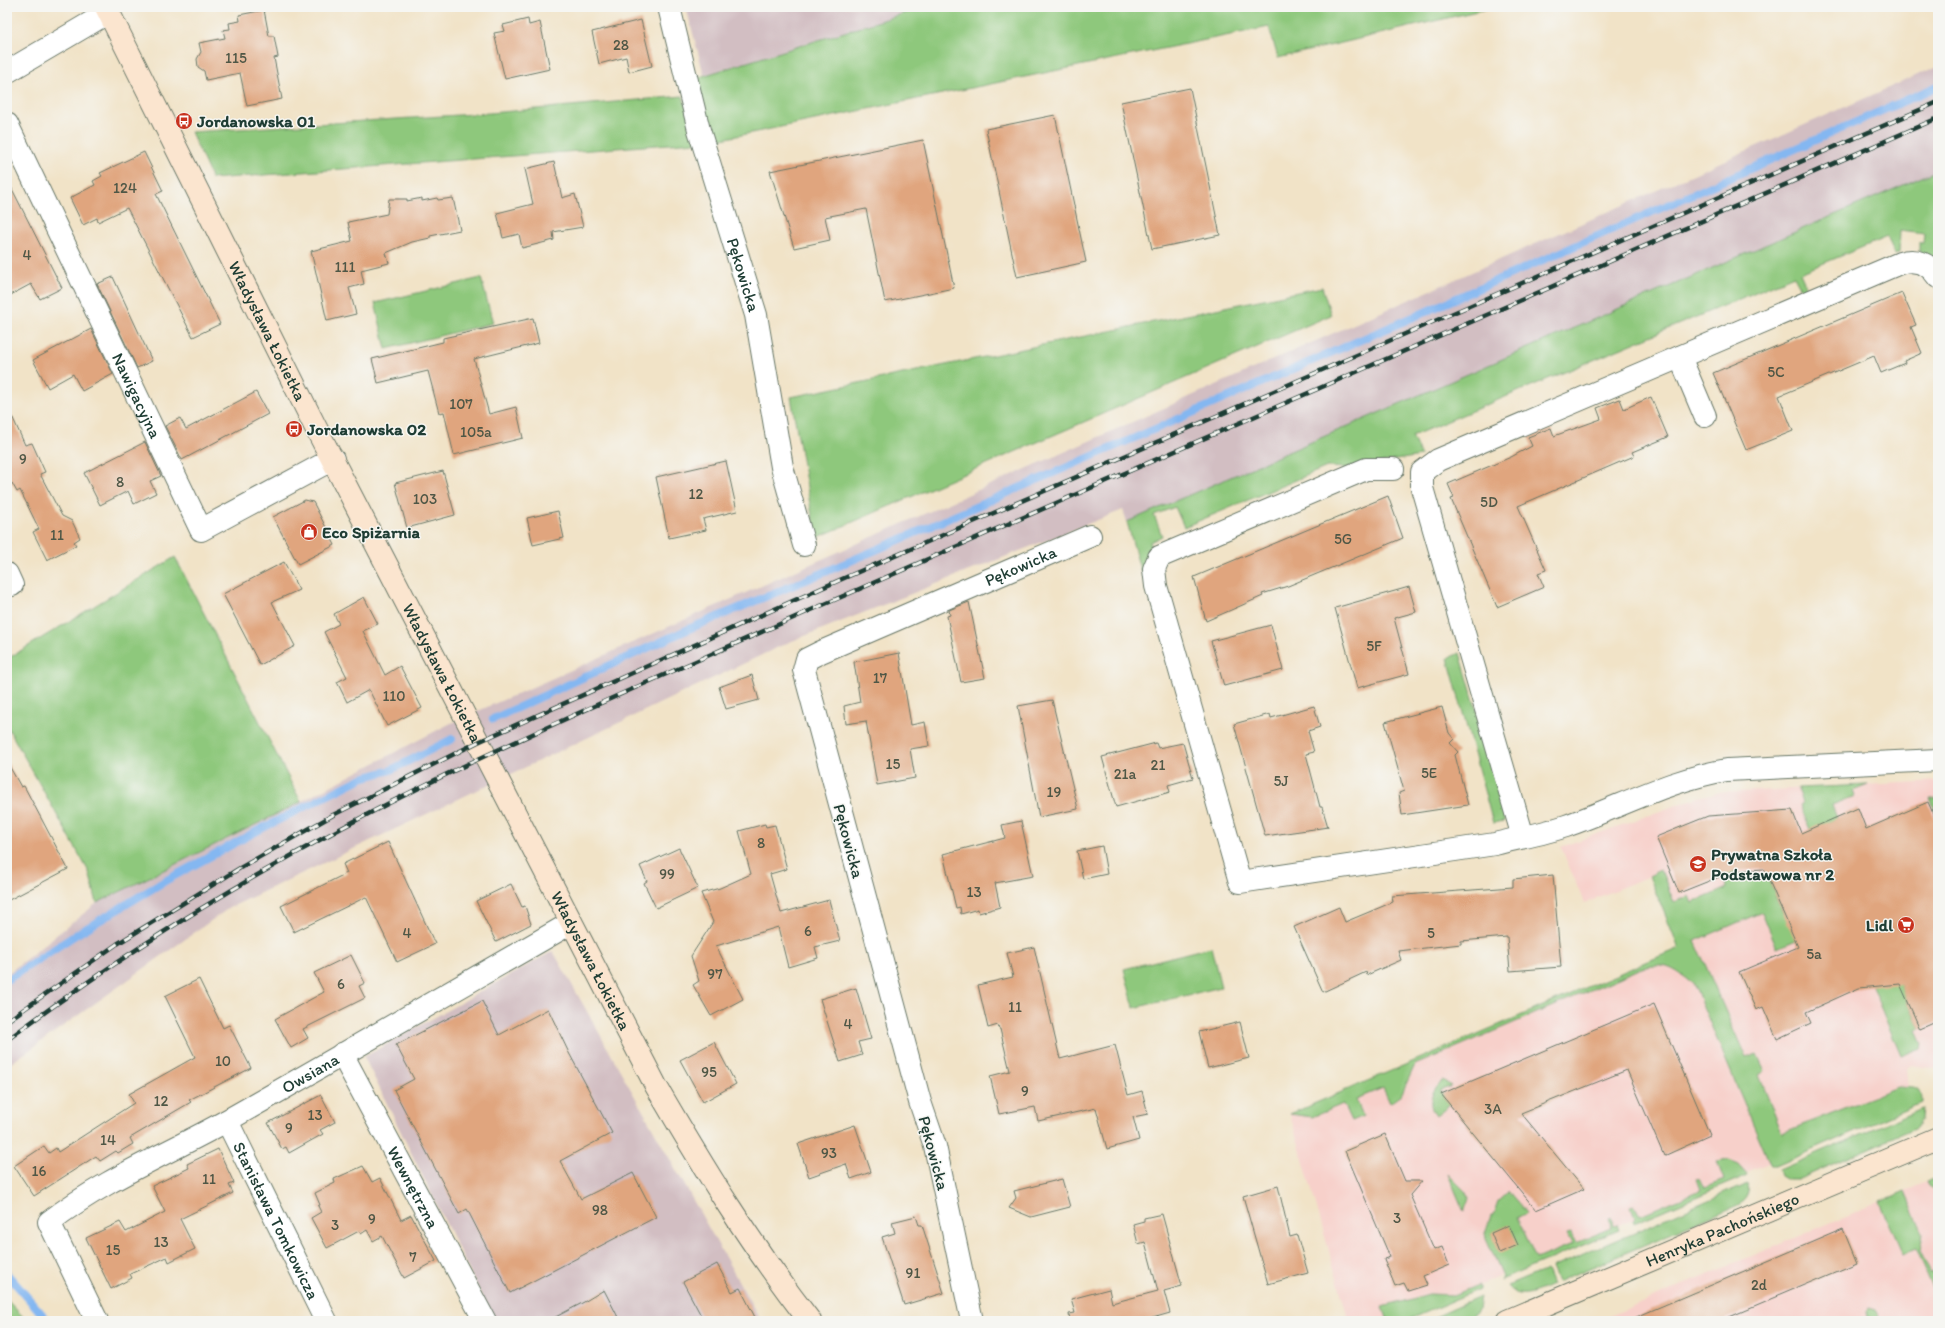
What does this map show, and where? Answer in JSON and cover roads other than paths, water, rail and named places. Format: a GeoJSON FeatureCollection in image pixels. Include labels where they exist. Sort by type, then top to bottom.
{"type":"FeatureCollection","features":[{"type":"Feature","properties":{"kind":"street","name":"Pękowicka"},"geometry":{"type":"LineString","coordinates":[[669,7],[699,130],[756,315],[782,467],[804,545]]}},
{"type":"Feature","properties":{"kind":"street"},"geometry":{"type":"LineString","coordinates":[[7,72],[108,9]]}},
{"type":"Feature","properties":{"kind":"street","name":"Władysława Łokietka"},"geometry":{"type":"LineString","coordinates":[[108,9],[333,459],[656,1086],[701,1163],[758,1251],[810,1321]]}},
{"type":"Feature","properties":{"kind":"street","name":"Nawigacyjna"},"geometry":{"type":"LineString","coordinates":[[7,124],[201,530],[333,459]]}},
{"type":"Feature","properties":{"kind":"street"},"geometry":{"type":"LineString","coordinates":[[1523,837],[1422,488],[1422,472],[1438,460],[1900,263],[1912,260],[1921,262],[1931,268],[1938,277]]}},
{"type":"Feature","properties":{"kind":"street"},"geometry":{"type":"LineString","coordinates":[[1680,357],[1705,416]]}},
{"type":"Feature","properties":{"kind":"street"},"geometry":{"type":"LineString","coordinates":[[1393,469],[1366,469],[1159,557],[1154,569],[1156,586],[1240,882],[1495,844],[1565,826],[1679,781],[1710,772],[1938,760]]}},
{"type":"Feature","properties":{"kind":"street","name":"Pękowicka"},"geometry":{"type":"LineString","coordinates":[[972,1321],[935,1146],[920,1102],[809,695],[804,670],[807,659],[821,652],[1090,536]]}},
{"type":"Feature","properties":{"kind":"street","name":"Owsiana"},"geometry":{"type":"LineString","coordinates":[[97,1321],[49,1222],[100,1190],[227,1121],[571,923]]}},
{"type":"Feature","properties":{"kind":"street","name":"Wewnętrzna"},"geometry":{"type":"LineString","coordinates":[[342,1054],[485,1321]]}},
{"type":"Feature","properties":{"kind":"street","name":"Stanisława Tomkowicza"},"geometry":{"type":"LineString","coordinates":[[227,1121],[326,1321]]}},
{"type":"Feature","properties":{"kind":"street","name":"Henryka Pachońskiego"},"geometry":{"type":"LineString","coordinates":[[1507,1321],[1938,1138]]}},
{"type":"Feature","properties":{"kind":"waterway"},"geometry":{"type":"LineString","coordinates":[[493,719],[691,628],[825,572],[1425,312],[1938,86]]}},
{"type":"Feature","properties":{"kind":"waterway"},"geometry":{"type":"LineString","coordinates":[[7,980],[77,934],[165,881],[259,830],[362,778],[391,770],[452,739]]}},
{"type":"Feature","properties":{"kind":"waterway"},"geometry":{"type":"LineString","coordinates":[[7,1274],[48,1321]]}},
{"type":"Feature","properties":{"kind":"railway"},"geometry":{"type":"LineString","coordinates":[[7,1021],[117,944],[240,868],[333,815],[478,742],[842,579],[1938,102]]}},
{"type":"Feature","properties":{"kind":"railway"},"geometry":{"type":"LineString","coordinates":[[7,1040],[111,967],[218,898],[328,835],[487,755],[809,611],[1938,118]]}},
{"type":"Feature","properties":{"kind":"place","name":"Jordanowska 01"},"geometry":{"type":"Point","coordinates":[184,121]}},
{"type":"Feature","properties":{"kind":"place","name":"Jordanowska 02"},"geometry":{"type":"Point","coordinates":[294,429]}},
{"type":"Feature","properties":{"kind":"place","name":"Eco Spiżarnia"},"geometry":{"type":"Point","coordinates":[309,532]}},
{"type":"Feature","properties":{"kind":"place","name":"Prywatna Szkoła Podstawowa nr 2"},"geometry":{"type":"Point","coordinates":[1698,864]}},
{"type":"Feature","properties":{"kind":"place","name":"Lidl"},"geometry":{"type":"Point","coordinates":[1906,925]}}]}
